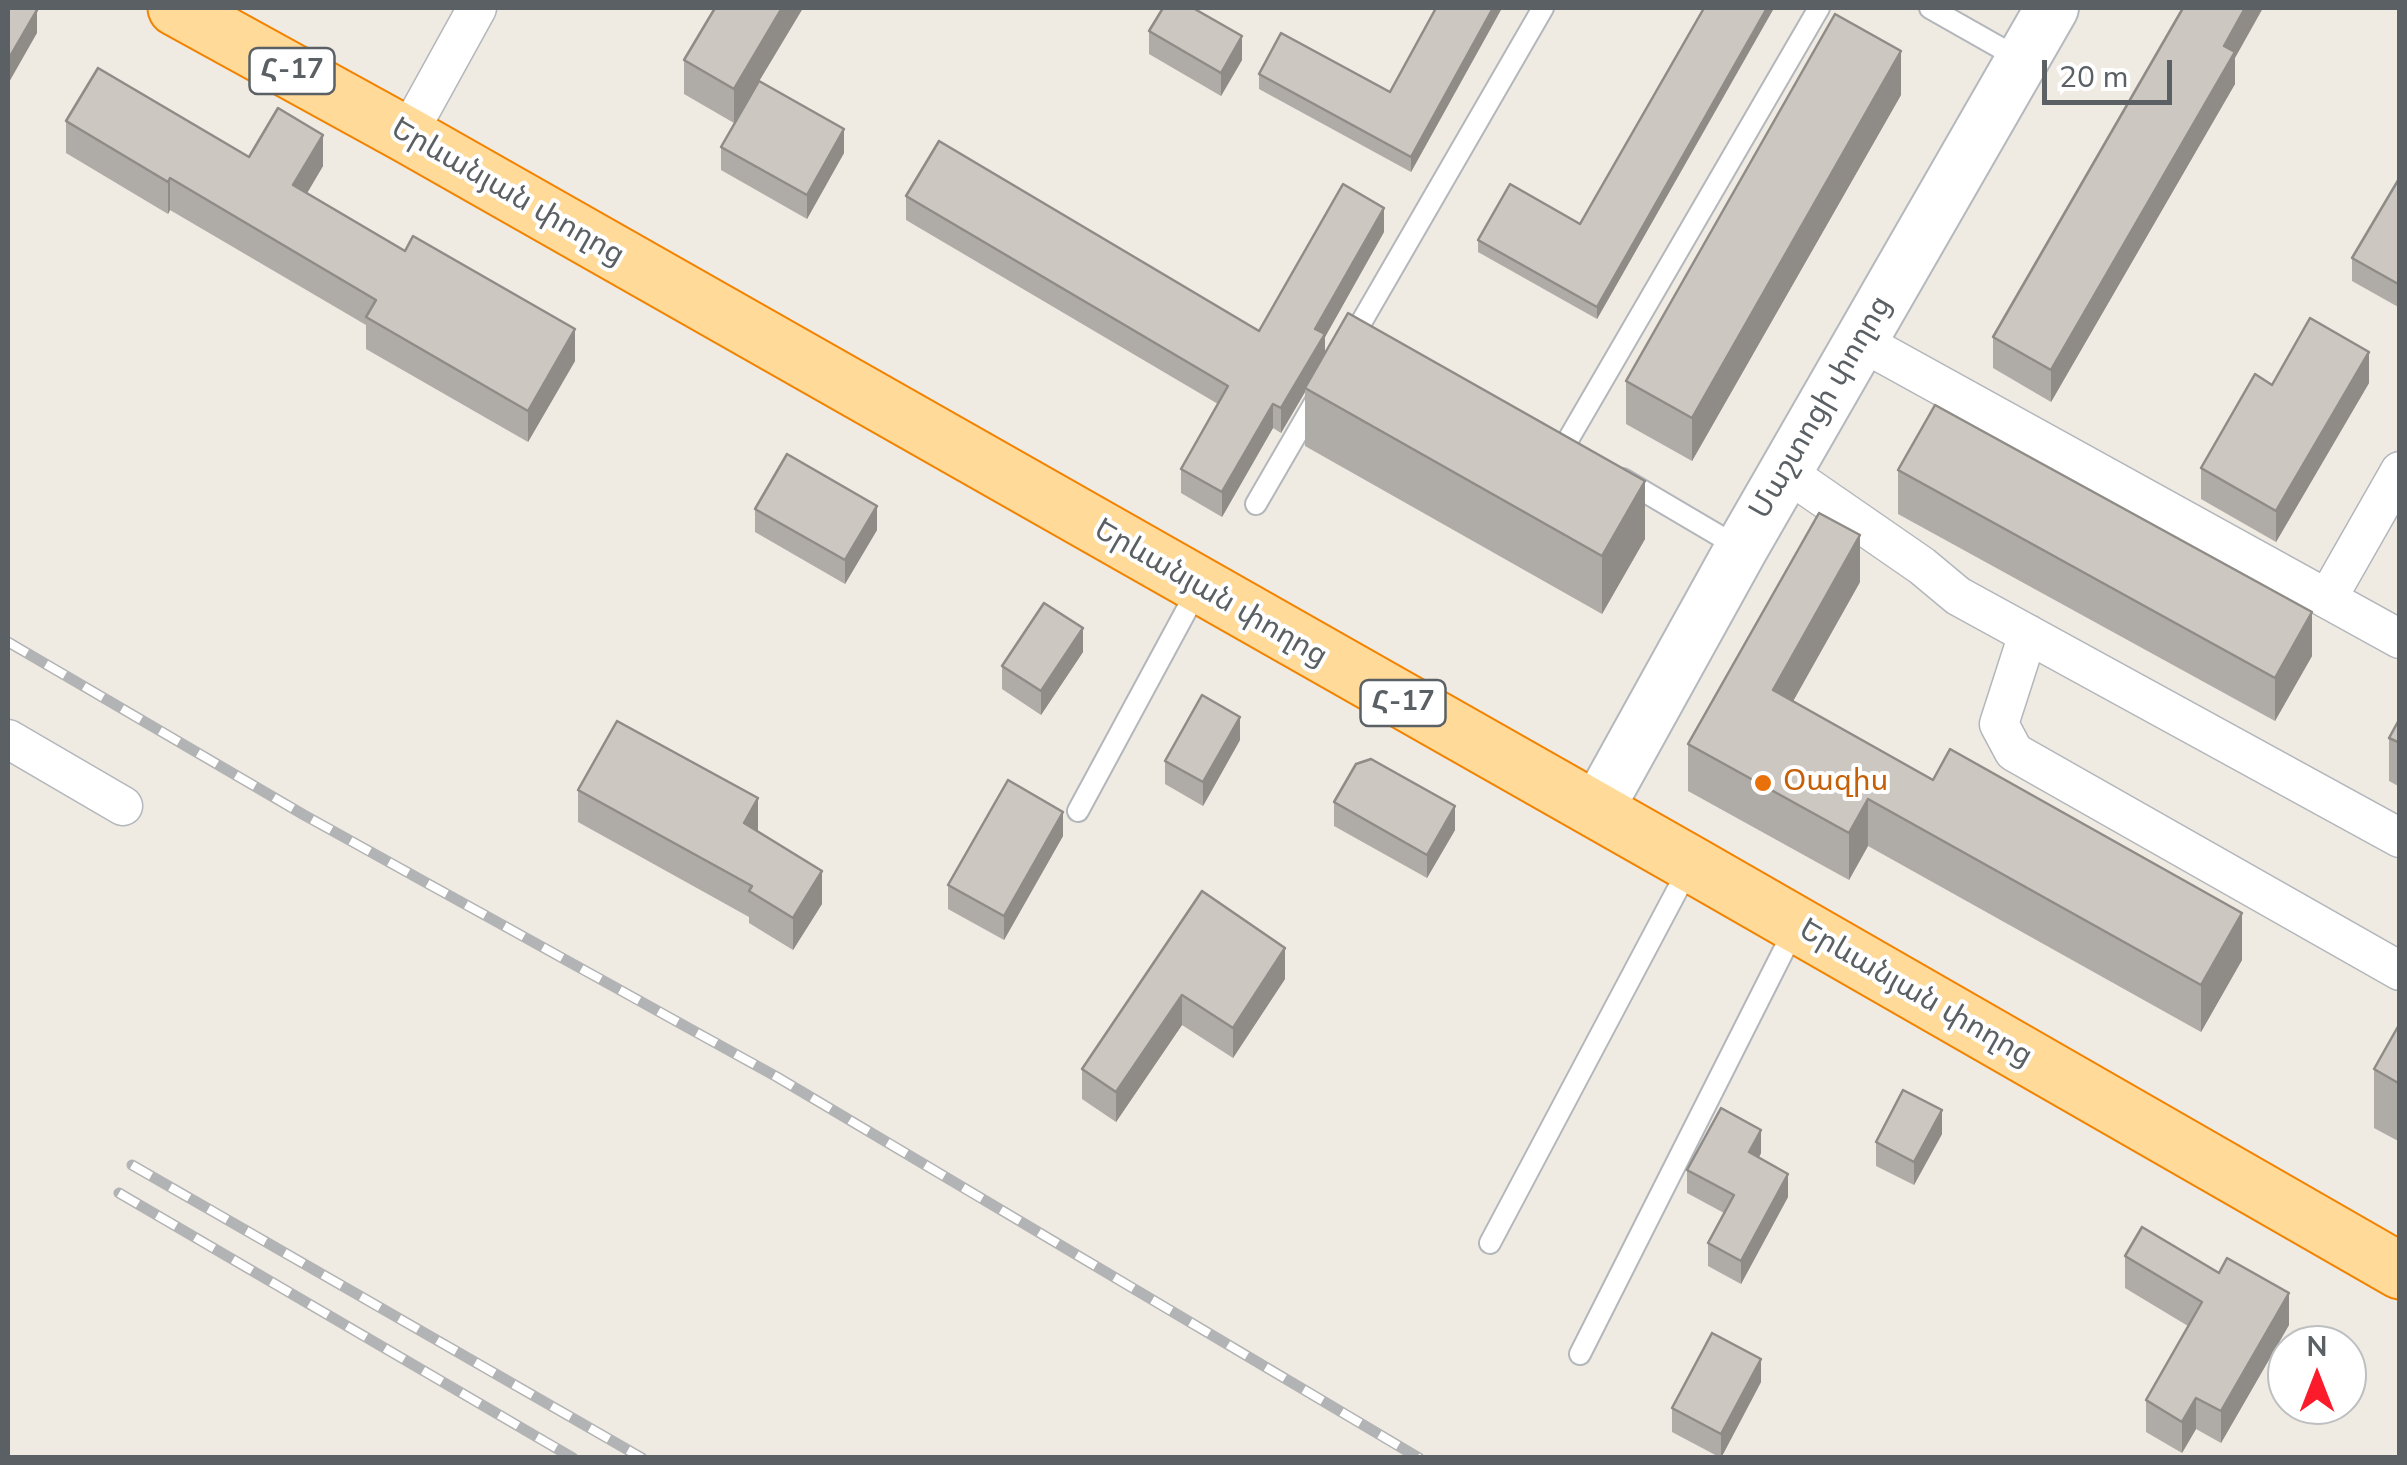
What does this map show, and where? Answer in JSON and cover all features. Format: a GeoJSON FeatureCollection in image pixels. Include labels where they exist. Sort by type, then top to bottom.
{"type":"FeatureCollection","features":[{"type":"Feature","properties":{"kind":"highway","name":"Երևանյան փողոց"},"geometry":{"type":"LineString","coordinates":[[176,8],[407,135],[2400,1271]]}},
{"type":"Feature","properties":{"kind":"main road","name":"Մաշտոցի փողոց"},"geometry":{"type":"LineString","coordinates":[[1596,811],[2052,8]]}},
{"type":"Feature","properties":{"kind":"street"},"geometry":{"type":"LineString","coordinates":[[407,135],[477,8]]}},
{"type":"Feature","properties":{"kind":"street"},"geometry":{"type":"LineString","coordinates":[[1860,341],[2400,639]]}},
{"type":"Feature","properties":{"kind":"street"},"geometry":{"type":"LineString","coordinates":[[2327,599],[2400,470]]}},
{"type":"Feature","properties":{"kind":"street"},"geometry":{"type":"LineString","coordinates":[[1786,472],[1922,566],[1958,596],[2400,838]]}},
{"type":"Feature","properties":{"kind":"street"},"geometry":{"type":"LineString","coordinates":[[2028,634],[1999,724],[2014,752],[2400,972]]}},
{"type":"Feature","properties":{"kind":"street"},"geometry":{"type":"LineString","coordinates":[[8,739],[123,806]]}},
{"type":"Feature","properties":{"kind":"lane"},"geometry":{"type":"LineString","coordinates":[[1361,337],[1543,8]]}},
{"type":"Feature","properties":{"kind":"lane"},"geometry":{"type":"LineString","coordinates":[[1742,549],[1573,449],[1819,8]]}},
{"type":"Feature","properties":{"kind":"lane"},"geometry":{"type":"LineString","coordinates":[[1930,8],[2022,60]]}},
{"type":"Feature","properties":{"kind":"lane"},"geometry":{"type":"LineString","coordinates":[[1256,504],[1330,376]]}},
{"type":"Feature","properties":{"kind":"lane"},"geometry":{"type":"LineString","coordinates":[[1078,811],[1199,588]]}},
{"type":"Feature","properties":{"kind":"lane"},"geometry":{"type":"LineString","coordinates":[[1490,1243],[1690,864]]}},
{"type":"Feature","properties":{"kind":"lane"},"geometry":{"type":"LineString","coordinates":[[1580,1354],[1796,926]]}},
{"type":"Feature","properties":{"kind":"building"},"geometry":{"type":"Polygon","coordinates":[[[8,8],[37,10],[8,60],[8,8]]]}},
{"type":"Feature","properties":{"kind":"building"},"geometry":{"type":"Polygon","coordinates":[[[715,8],[782,8],[734,89],[684,60],[715,8]]]}},
{"type":"Feature","properties":{"kind":"building"},"geometry":{"type":"Polygon","coordinates":[[[1163,8],[1193,8],[1242,36],[1221,73],[1149,31],[1163,8]]]}},
{"type":"Feature","properties":{"kind":"building"},"geometry":{"type":"Polygon","coordinates":[[[1436,8],[1493,8],[1411,157],[1259,74],[1281,33],[1390,92],[1436,8]]]}},
{"type":"Feature","properties":{"kind":"building"},"geometry":{"type":"Polygon","coordinates":[[[1704,8],[1767,8],[1597,307],[1478,240],[1510,184],[1580,224],[1704,8]]]}},
{"type":"Feature","properties":{"kind":"building"},"geometry":{"type":"Polygon","coordinates":[[[2183,8],[2245,8],[2224,46],[2235,52],[2051,370],[1993,337],[2183,8]]]}},
{"type":"Feature","properties":{"kind":"building"},"geometry":{"type":"Polygon","coordinates":[[[1835,14],[1901,51],[1692,418],[1626,381],[1835,14]]]}},
{"type":"Feature","properties":{"kind":"building"},"geometry":{"type":"Polygon","coordinates":[[[98,68],[249,157],[278,108],[323,135],[293,185],[405,251],[413,236],[575,329],[528,411],[366,317],[376,300],[66,121],[98,68]]]}},
{"type":"Feature","properties":{"kind":"building"},"geometry":{"type":"Polygon","coordinates":[[[759,81],[844,129],[807,195],[721,147],[759,81]]]}},
{"type":"Feature","properties":{"kind":"building"},"geometry":{"type":"Polygon","coordinates":[[[939,141],[1259,331],[1343,184],[1384,208],[1315,329],[1325,334],[1281,408],[1273,404],[1222,492],[1181,469],[1228,386],[906,196],[939,141]]]}},
{"type":"Feature","properties":{"kind":"building"},"geometry":{"type":"Polygon","coordinates":[[[2400,177],[2400,285],[2352,258],[2400,177]]]}},
{"type":"Feature","properties":{"kind":"building"},"geometry":{"type":"Polygon","coordinates":[[[1348,313],[1645,481],[1602,556],[1305,388],[1348,313]]]}},
{"type":"Feature","properties":{"kind":"building"},"geometry":{"type":"Polygon","coordinates":[[[2310,318],[2369,352],[2276,511],[2201,468],[2255,374],[2272,385],[2310,318]]]}},
{"type":"Feature","properties":{"kind":"building"},"geometry":{"type":"Polygon","coordinates":[[[1935,405],[2312,612],[2275,678],[1898,470],[1935,405]]]}},
{"type":"Feature","properties":{"kind":"building"},"geometry":{"type":"Polygon","coordinates":[[[787,454],[877,506],[845,560],[755,509],[787,454]]]}},
{"type":"Feature","properties":{"kind":"building"},"geometry":{"type":"Polygon","coordinates":[[[1819,513],[1860,535],[1773,690],[1933,780],[1950,749],[2242,913],[2201,985],[1868,799],[1849,833],[1688,744],[1819,513]]]}},
{"type":"Feature","properties":{"kind":"building"},"geometry":{"type":"Polygon","coordinates":[[[1044,603],[1083,628],[1041,691],[1002,666],[1044,603]]]}},
{"type":"Feature","properties":{"kind":"building"},"geometry":{"type":"Polygon","coordinates":[[[1202,695],[1240,717],[1203,782],[1165,761],[1202,695]]]}},
{"type":"Feature","properties":{"kind":"building"},"geometry":{"type":"Polygon","coordinates":[[[2400,718],[2400,743],[2389,738],[2400,718]]]}},
{"type":"Feature","properties":{"kind":"building"},"geometry":{"type":"Polygon","coordinates":[[[617,721],[758,798],[744,823],[822,871],[793,918],[749,891],[752,886],[578,790],[617,721]]]}},
{"type":"Feature","properties":{"kind":"building"},"geometry":{"type":"Polygon","coordinates":[[[1371,759],[1455,806],[1427,855],[1334,802],[1356,764],[1371,759]]]}},
{"type":"Feature","properties":{"kind":"building"},"geometry":{"type":"Polygon","coordinates":[[[1008,780],[1063,812],[1004,916],[948,885],[1008,780]]]}},
{"type":"Feature","properties":{"kind":"building"},"geometry":{"type":"Polygon","coordinates":[[[1202,891],[1285,948],[1233,1028],[1182,995],[1116,1092],[1082,1069],[1202,891]]]}},
{"type":"Feature","properties":{"kind":"building"},"geometry":{"type":"Polygon","coordinates":[[[2400,1023],[2400,1084],[2374,1069],[2400,1023]]]}},
{"type":"Feature","properties":{"kind":"building"},"geometry":{"type":"Polygon","coordinates":[[[1903,1090],[1942,1110],[1914,1162],[1876,1142],[1903,1090]]]}},
{"type":"Feature","properties":{"kind":"building"},"geometry":{"type":"Polygon","coordinates":[[[1721,1108],[1761,1130],[1749,1152],[1788,1174],[1741,1261],[1708,1243],[1734,1195],[1687,1170],[1721,1108]]]}},
{"type":"Feature","properties":{"kind":"building"},"geometry":{"type":"Polygon","coordinates":[[[2142,1227],[2219,1273],[2227,1258],[2289,1293],[2267,1325],[2221,1411],[2196,1398],[2182,1422],[2146,1400],[2202,1302],[2125,1256],[2142,1227]]]}},
{"type":"Feature","properties":{"kind":"building"},"geometry":{"type":"Polygon","coordinates":[[[1712,1333],[1761,1359],[1721,1434],[1672,1408],[1712,1333]]]}},
{"type":"Feature","properties":{"kind":"railway"},"geometry":{"type":"LineString","coordinates":[[8,642],[304,815],[777,1077],[1419,1458]]}},
{"type":"Feature","properties":{"kind":"railway"},"geometry":{"type":"LineString","coordinates":[[132,1165],[642,1458]]}},
{"type":"Feature","properties":{"kind":"railway"},"geometry":{"type":"LineString","coordinates":[[119,1193],[573,1458]]}},
{"type":"Feature","properties":{"kind":"place","name":"Օազիս"},"geometry":{"type":"Point","coordinates":[1763,783]}}]}
